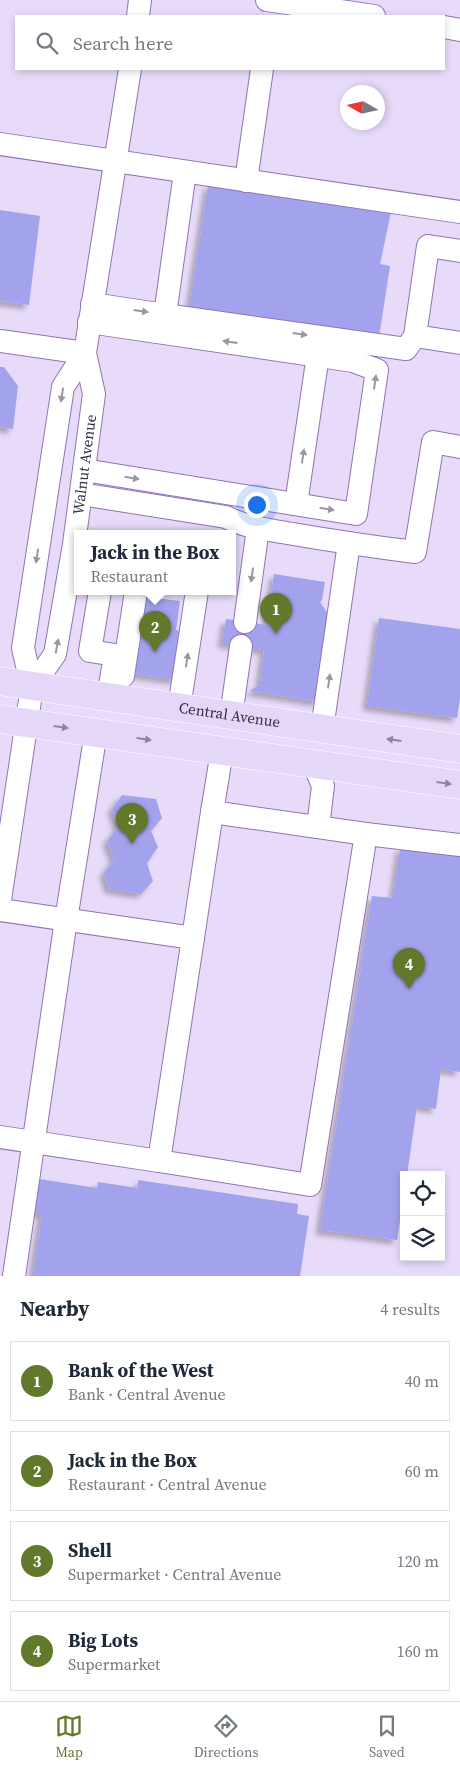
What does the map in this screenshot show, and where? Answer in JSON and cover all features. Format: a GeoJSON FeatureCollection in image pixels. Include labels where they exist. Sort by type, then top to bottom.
{"type":"FeatureCollection","features":[{"type":"Feature","properties":{"kind":"main road","name":"Central Avenue"},"geometry":{"type":"LineString","coordinates":[[0,682],[455,748]]}},
{"type":"Feature","properties":{"kind":"main road"},"geometry":{"type":"LineString","coordinates":[[13,720],[460,785]]}},
{"type":"Feature","properties":{"kind":"main road"},"geometry":{"type":"LineString","coordinates":[[314,764],[319,756],[338,751],[424,765],[455,748]]}},
{"type":"Feature","properties":{"kind":"street"},"geometry":{"type":"LineString","coordinates":[[138,15],[140,0]]}},
{"type":"Feature","properties":{"kind":"street"},"geometry":{"type":"LineString","coordinates":[[269,6],[364,15]]}},
{"type":"Feature","properties":{"kind":"street"},"geometry":{"type":"LineString","coordinates":[[445,27],[460,30]]}},
{"type":"Feature","properties":{"kind":"street","name":"Walnut Avenue"},"geometry":{"type":"LineString","coordinates":[[32,687],[23,648],[63,387],[84,353],[130,70]]}},
{"type":"Feature","properties":{"kind":"street"},"geometry":{"type":"LineString","coordinates":[[246,181],[262,70]]}},
{"type":"Feature","properties":{"kind":"street"},"geometry":{"type":"LineString","coordinates":[[0,144],[460,212]]}},
{"type":"Feature","properties":{"kind":"street"},"geometry":{"type":"LineString","coordinates":[[165,315],[185,172]]}},
{"type":"Feature","properties":{"kind":"street"},"geometry":{"type":"LineString","coordinates":[[91,313],[165,315],[406,349],[415,336],[428,246],[460,251]]}},
{"type":"Feature","properties":{"kind":"street"},"geometry":{"type":"LineString","coordinates":[[84,470],[356,514],[377,370],[353,361],[91,313]]}},
{"type":"Feature","properties":{"kind":"street"},"geometry":{"type":"LineString","coordinates":[[415,336],[460,343]]}},
{"type":"Feature","properties":{"kind":"street"},"geometry":{"type":"LineString","coordinates":[[0,341],[84,353]]}},
{"type":"Feature","properties":{"kind":"street","name":"Walnut Avenue"},"geometry":{"type":"LineString","coordinates":[[77,530],[80,494],[94,394],[84,353]]}},
{"type":"Feature","properties":{"kind":"street"},"geometry":{"type":"LineString","coordinates":[[296,504],[318,355]]}},
{"type":"Feature","properties":{"kind":"street"},"geometry":{"type":"LineString","coordinates":[[80,494],[226,518],[241,525],[258,528],[415,552],[432,442],[460,447]]}},
{"type":"Feature","properties":{"kind":"street"},"geometry":{"type":"LineString","coordinates":[[245,622],[258,528]]}},
{"type":"Feature","properties":{"kind":"street"},"geometry":{"type":"LineString","coordinates":[[322,729],[349,543]]}},
{"type":"Feature","properties":{"kind":"street","name":"Walnut Avenue"},"geometry":{"type":"LineString","coordinates":[[0,900],[13,720],[32,687],[55,654],[74,554]]}},
{"type":"Feature","properties":{"kind":"street"},"geometry":{"type":"LineString","coordinates":[[99,595],[90,651],[115,655],[114,699]]}},
{"type":"Feature","properties":{"kind":"street"},"geometry":{"type":"LineString","coordinates":[[114,699],[135,595]]}},
{"type":"Feature","properties":{"kind":"street"},"geometry":{"type":"LineString","coordinates":[[179,708],[195,595]]}},
{"type":"Feature","properties":{"kind":"street"},"geometry":{"type":"LineString","coordinates":[[231,716],[241,646]]}},
{"type":"Feature","properties":{"kind":"street"},"geometry":{"type":"LineString","coordinates":[[14,1276],[66,920],[96,732]]}},
{"type":"Feature","properties":{"kind":"street"},"geometry":{"type":"LineString","coordinates":[[159,1161],[222,751]]}},
{"type":"Feature","properties":{"kind":"street"},"geometry":{"type":"LineString","coordinates":[[314,764],[323,786],[318,827]]}},
{"type":"Feature","properties":{"kind":"street"},"geometry":{"type":"LineString","coordinates":[[212,812],[460,845]]}},
{"type":"Feature","properties":{"kind":"street"},"geometry":{"type":"LineString","coordinates":[[0,1136],[310,1185],[366,834]]}},
{"type":"Feature","properties":{"kind":"street"},"geometry":{"type":"LineString","coordinates":[[0,910],[193,938]]}},
{"type":"Feature","properties":{"kind":"building"},"geometry":{"type":"Polygon","coordinates":[[[208,185],[391,212],[380,264],[390,266],[379,337],[189,311],[208,185]]]}},
{"type":"Feature","properties":{"kind":"building"},"geometry":{"type":"Polygon","coordinates":[[[0,210],[40,216],[29,305],[0,301],[0,210]]]}},
{"type":"Feature","properties":{"kind":"building"},"geometry":{"type":"Polygon","coordinates":[[[0,367],[4,367],[18,386],[13,429],[0,427],[0,367]]]}},
{"type":"Feature","properties":{"kind":"building"},"geometry":{"type":"Polygon","coordinates":[[[274,574],[325,582],[320,602],[330,617],[319,702],[250,691],[260,684],[264,650],[222,643],[226,619],[267,625],[274,574]]]}},
{"type":"Feature","properties":{"kind":"building"},"geometry":{"type":"Polygon","coordinates":[[[138,596],[180,601],[176,630],[184,632],[176,680],[127,673],[138,596]]]}},
{"type":"Feature","properties":{"kind":"building"},"geometry":{"type":"Polygon","coordinates":[[[379,618],[460,629],[460,698],[457,718],[367,706],[379,618]]]}},
{"type":"Feature","properties":{"kind":"building"},"geometry":{"type":"Polygon","coordinates":[[[122,795],[156,799],[162,818],[151,831],[158,847],[147,863],[153,881],[141,894],[109,889],[104,873],[114,859],[107,841],[118,827],[112,809],[122,795]]]}},
{"type":"Feature","properties":{"kind":"building"},"geometry":{"type":"Polygon","coordinates":[[[400,848],[460,855],[460,1072],[441,1069],[436,1109],[417,1106],[408,1171],[400,1171],[400,1221],[397,1240],[320,1230],[372,896],[393,898],[400,848]]]}},
{"type":"Feature","properties":{"kind":"building"},"geometry":{"type":"Polygon","coordinates":[[[39,1179],[97,1188],[98,1182],[138,1188],[138,1180],[298,1204],[297,1214],[309,1216],[300,1276],[33,1276],[42,1214],[35,1212],[39,1179]]]}},
{"type":"Feature","properties":{"kind":"place","name":"Bank of the West"},"geometry":{"type":"Point","coordinates":[276,634]}},
{"type":"Feature","properties":{"kind":"place","name":"Jack in the Box"},"geometry":{"type":"Point","coordinates":[155,652]}},
{"type":"Feature","properties":{"kind":"place","name":"Shell"},"geometry":{"type":"Point","coordinates":[132,844]}},
{"type":"Feature","properties":{"kind":"place","name":"Big Lots"},"geometry":{"type":"Point","coordinates":[409,989]}}]}
